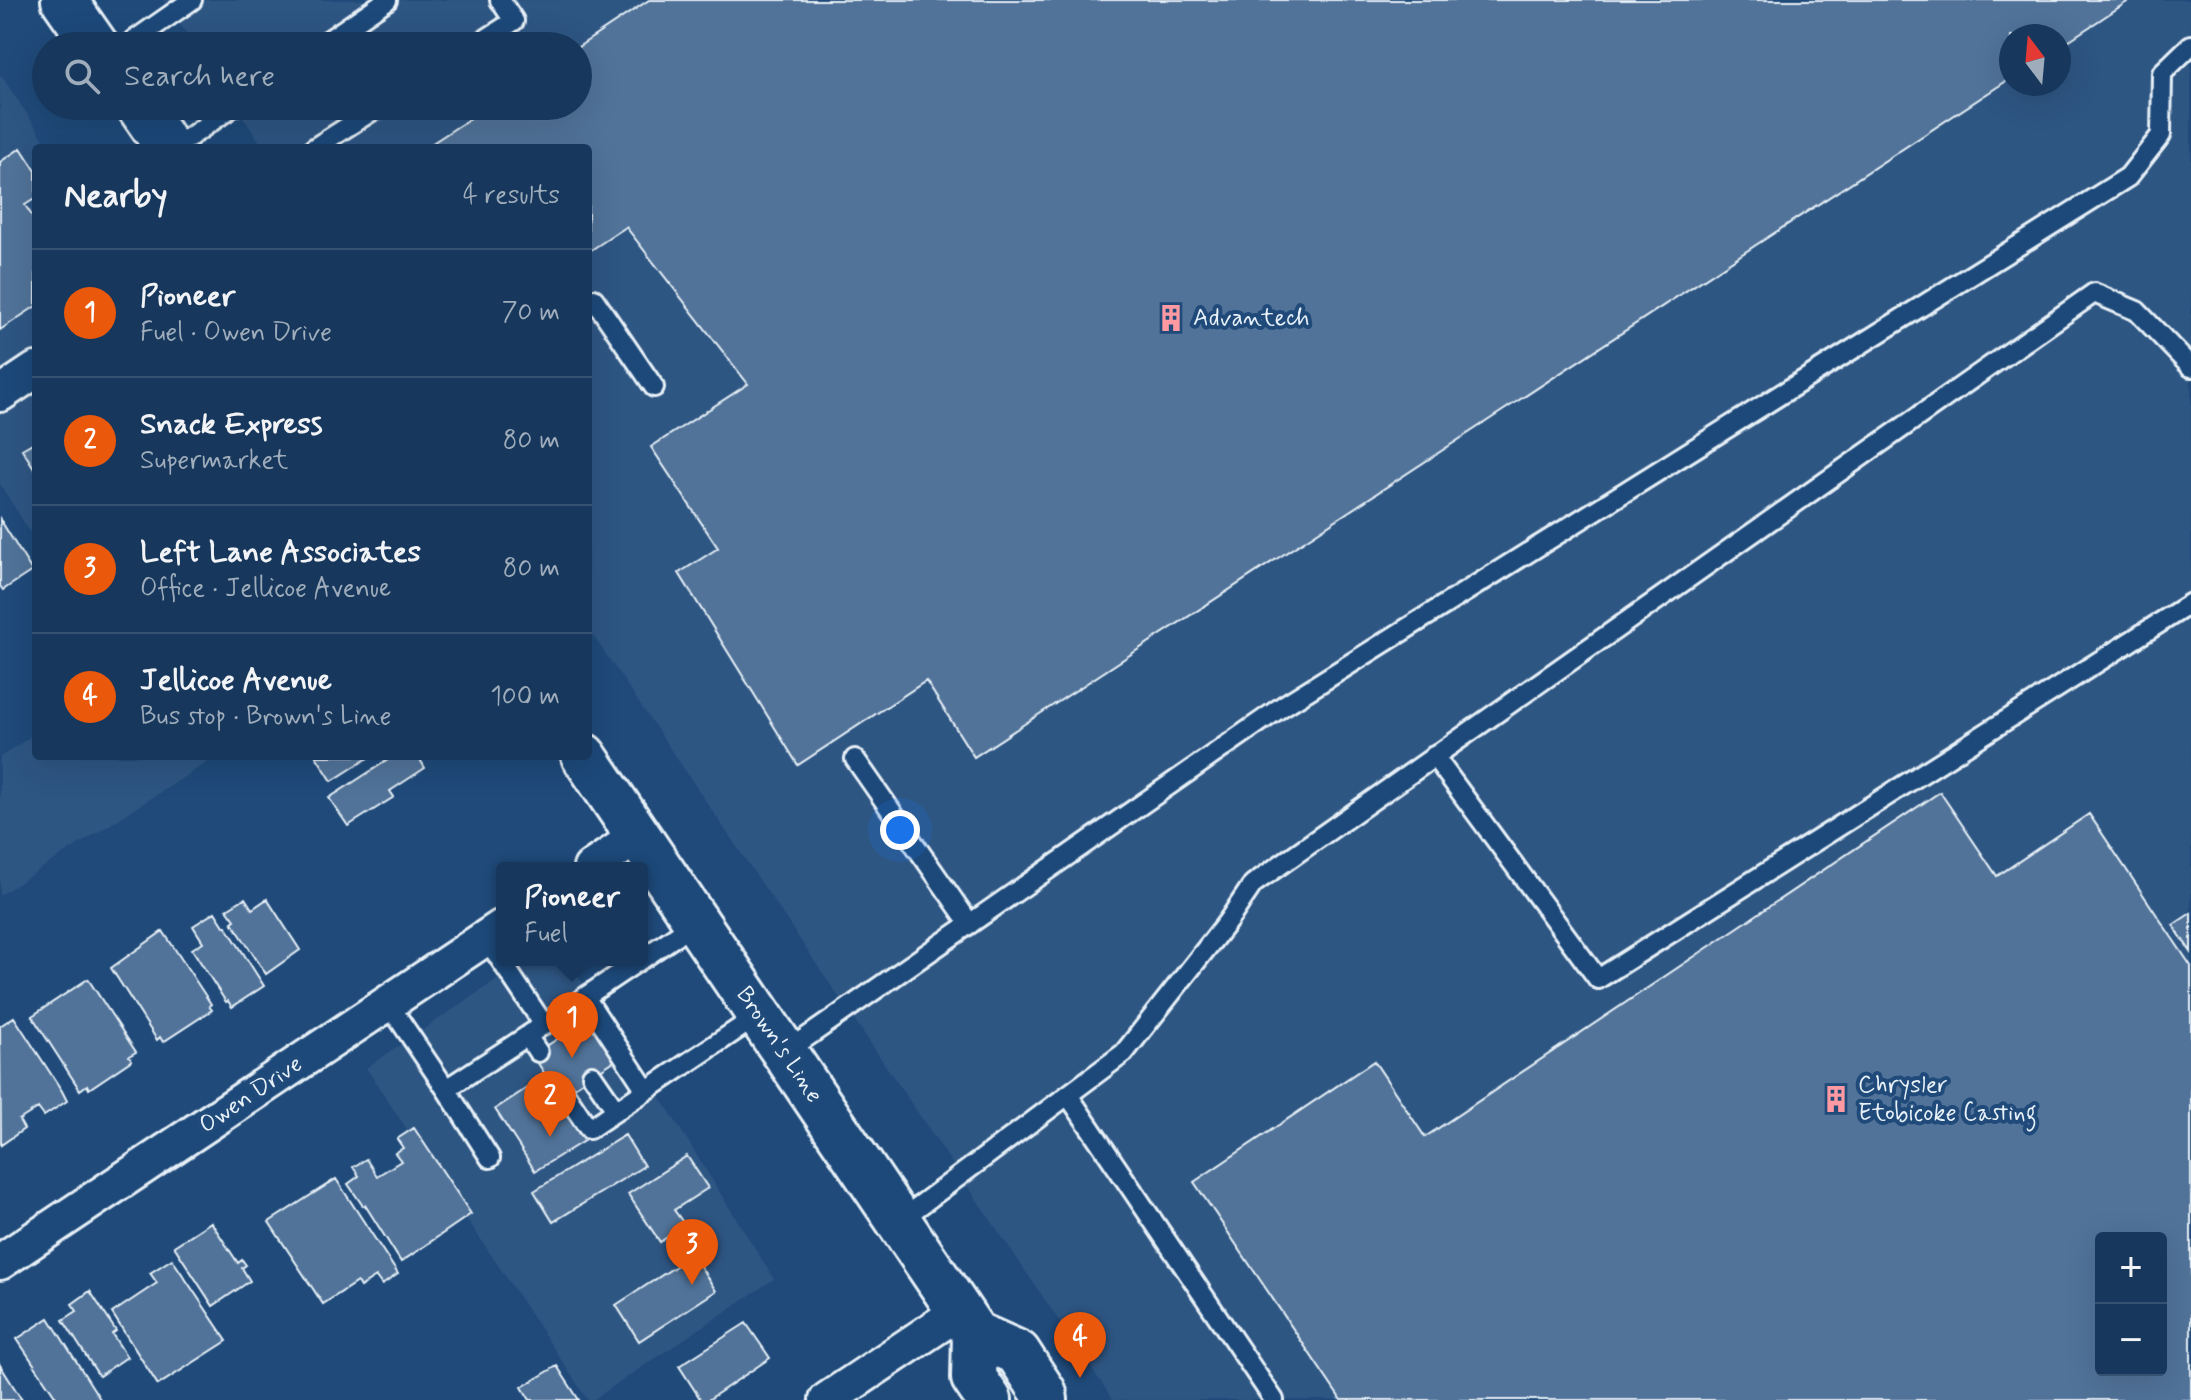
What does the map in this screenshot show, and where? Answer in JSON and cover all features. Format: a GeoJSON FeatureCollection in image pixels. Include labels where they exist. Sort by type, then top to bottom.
{"type":"FeatureCollection","features":[{"type":"Feature","properties":{"kind":"main road"},"geometry":{"type":"LineString","coordinates":[[64,0],[86,32]]}},
{"type":"Feature","properties":{"kind":"main road"},"geometry":{"type":"LineString","coordinates":[[149,120],[165,144]]}},
{"type":"Feature","properties":{"kind":"main road","name":"Brown's Line"},"geometry":{"type":"LineString","coordinates":[[587,760],[967,1323]]}},
{"type":"Feature","properties":{"kind":"main road"},"geometry":{"type":"LineString","coordinates":[[967,1323],[974,1378],[989,1400]]}},
{"type":"Feature","properties":{"kind":"main road"},"geometry":{"type":"LineString","coordinates":[[967,1323],[1018,1353],[1044,1393],[1045,1400]]}},
{"type":"Feature","properties":{"kind":"street"},"geometry":{"type":"LineString","coordinates":[[0,394],[32,373]]}},
{"type":"Feature","properties":{"kind":"street"},"geometry":{"type":"LineString","coordinates":[[600,862],[638,836]]}},
{"type":"Feature","properties":{"kind":"street","name":"Owen Drive"},"geometry":{"type":"LineString","coordinates":[[0,1262],[494,932]]}},
{"type":"Feature","properties":{"kind":"street"},"geometry":{"type":"LineString","coordinates":[[827,1400],[967,1323]]}},
{"type":"Feature","properties":{"kind":"lane"},"geometry":{"type":"LineString","coordinates":[[146,32],[192,0]]}},
{"type":"Feature","properties":{"kind":"lane"},"geometry":{"type":"LineString","coordinates":[[340,32],[387,0]]}},
{"type":"Feature","properties":{"kind":"lane"},"geometry":{"type":"LineString","coordinates":[[497,32],[514,21],[500,0]]}},
{"type":"Feature","properties":{"kind":"lane"},"geometry":{"type":"LineString","coordinates":[[784,1053],[1283,706],[2128,177],[2161,135],[2162,73],[2191,45]]}},
{"type":"Feature","properties":{"kind":"lane"},"geometry":{"type":"LineString","coordinates":[[180,144],[214,120]]}},
{"type":"Feature","properties":{"kind":"lane"},"geometry":{"type":"LineString","coordinates":[[320,144],[358,120]]}},
{"type":"Feature","properties":{"kind":"lane"},"geometry":{"type":"LineString","coordinates":[[899,1221],[1124,1053],[1228,921],[1253,884],[2094,293],[2137,311],[2191,367]]}},
{"type":"Feature","properties":{"kind":"lane"},"geometry":{"type":"LineString","coordinates":[[592,300],[594,299],[654,387]]}},
{"type":"Feature","properties":{"kind":"lane"},"geometry":{"type":"LineString","coordinates":[[1434,756],[1598,979],[2191,603]]}},
{"type":"Feature","properties":{"kind":"lane"},"geometry":{"type":"LineString","coordinates":[[855,759],[970,924]]}},
{"type":"Feature","properties":{"kind":"lane"},"geometry":{"type":"LineString","coordinates":[[648,954],[696,922]]}},
{"type":"Feature","properties":{"kind":"lane"},"geometry":{"type":"LineString","coordinates":[[515,966],[549,1021],[565,1034]]}},
{"type":"Feature","properties":{"kind":"lane"},"geometry":{"type":"LineString","coordinates":[[446,1089],[631,966]]}},
{"type":"Feature","properties":{"kind":"lane"},"geometry":{"type":"LineString","coordinates":[[585,997],[646,1090]]}},
{"type":"Feature","properties":{"kind":"lane"},"geometry":{"type":"LineString","coordinates":[[388,1003],[490,1158]]}},
{"type":"Feature","properties":{"kind":"lane"},"geometry":{"type":"LineString","coordinates":[[565,1093],[589,1129],[759,1015]]}},
{"type":"Feature","properties":{"kind":"lane"},"geometry":{"type":"LineString","coordinates":[[527,1036],[538,1052]]}},
{"type":"Feature","properties":{"kind":"lane"},"geometry":{"type":"LineString","coordinates":[[592,1075],[616,1110]]}},
{"type":"Feature","properties":{"kind":"lane"},"geometry":{"type":"LineString","coordinates":[[1068,1095],[1274,1400]]}},
{"type":"Feature","properties":{"kind":"shaded area"},"geometry":{"type":"Polygon","coordinates":[[[163,0],[2191,0],[2191,1400],[1113,1400],[592,634],[592,144],[261,144],[245,120],[592,120],[592,32],[185,32],[163,0]]]}},
{"type":"Feature","properties":{"kind":"shaded area"},"geometry":{"type":"Polygon","coordinates":[[[0,74],[47,144],[32,144],[32,536],[0,484],[0,74]]]}},
{"type":"Feature","properties":{"kind":"shaded area"},"geometry":{"type":"Polygon","coordinates":[[[32,736],[32,760],[211,760],[0,895],[0,757],[32,736]]]}},
{"type":"Feature","properties":{"kind":"shaded area"},"geometry":{"type":"Polygon","coordinates":[[[517,966],[571,966],[658,1093],[774,1279],[593,1400],[588,1400],[366,1068],[517,966]]]}},
{"type":"Feature","properties":{"kind":"building","name":"Advantech"},"geometry":{"type":"Polygon","coordinates":[[[649,0],[2130,0],[2071,39],[2071,24],[1999,24],[1999,86],[974,757],[926,681],[798,765],[679,573],[718,548],[651,447],[748,384],[626,227],[592,249],[592,144],[431,144],[468,120],[592,120],[592,38],[649,0]]]}},
{"type":"Feature","properties":{"kind":"building"},"geometry":{"type":"Polygon","coordinates":[[[21,148],[32,165],[32,201],[25,205],[32,216],[32,309],[0,330],[0,162],[21,148]]]}},
{"type":"Feature","properties":{"kind":"building"},"geometry":{"type":"Polygon","coordinates":[[[32,443],[32,465],[22,449],[32,443]]]}},
{"type":"Feature","properties":{"kind":"building"},"geometry":{"type":"Polygon","coordinates":[[[0,519],[32,571],[3,590],[0,586],[0,519]]]}},
{"type":"Feature","properties":{"kind":"building"},"geometry":{"type":"Polygon","coordinates":[[[319,760],[365,760],[332,781],[319,760]]]}},
{"type":"Feature","properties":{"kind":"building"},"geometry":{"type":"Polygon","coordinates":[[[388,760],[420,760],[425,768],[390,791],[394,797],[348,826],[329,798],[388,760]]]}},
{"type":"Feature","properties":{"kind":"building","name":"Chrysler Etobicoke Casting"},"geometry":{"type":"Polygon","coordinates":[[[1940,792],[1997,876],[2089,814],[2191,966],[2191,1400],[1341,1400],[1194,1182],[1374,1061],[1425,1137],[1940,792]]]}},
{"type":"Feature","properties":{"kind":"building"},"geometry":{"type":"Polygon","coordinates":[[[245,898],[252,909],[267,899],[300,950],[266,974],[232,922],[235,920],[227,909],[245,898]]]}},
{"type":"Feature","properties":{"kind":"building"},"geometry":{"type":"Polygon","coordinates":[[[215,912],[264,986],[232,1007],[192,949],[203,942],[193,926],[215,912]]]}},
{"type":"Feature","properties":{"kind":"building"},"geometry":{"type":"Polygon","coordinates":[[[2191,913],[2191,952],[2173,925],[2191,913]]]}},
{"type":"Feature","properties":{"kind":"building"},"geometry":{"type":"Polygon","coordinates":[[[163,931],[212,1010],[163,1042],[160,1037],[157,1040],[111,968],[163,931]]]}},
{"type":"Feature","properties":{"kind":"building"},"geometry":{"type":"Polygon","coordinates":[[[88,979],[136,1052],[129,1056],[132,1060],[89,1089],[87,1085],[80,1090],[32,1016],[88,979]]]}},
{"type":"Feature","properties":{"kind":"building"},"geometry":{"type":"Polygon","coordinates":[[[592,1016],[617,1059],[559,1097],[533,1055],[592,1016]]]}},
{"type":"Feature","properties":{"kind":"building"},"geometry":{"type":"Polygon","coordinates":[[[14,1017],[67,1101],[44,1116],[38,1108],[19,1120],[24,1129],[1,1145],[0,1026],[14,1017]]]}},
{"type":"Feature","properties":{"kind":"building"},"geometry":{"type":"Polygon","coordinates":[[[547,1075],[587,1139],[535,1171],[495,1109],[547,1075]]]}},
{"type":"Feature","properties":{"kind":"building"},"geometry":{"type":"Polygon","coordinates":[[[414,1128],[471,1214],[401,1262],[348,1184],[359,1176],[353,1167],[366,1159],[377,1176],[401,1161],[395,1153],[403,1148],[397,1139],[414,1128]]]}},
{"type":"Feature","properties":{"kind":"building"},"geometry":{"type":"Polygon","coordinates":[[[625,1135],[644,1166],[553,1222],[534,1191],[625,1135]]]}},
{"type":"Feature","properties":{"kind":"building"},"geometry":{"type":"Polygon","coordinates":[[[687,1156],[708,1188],[674,1210],[685,1225],[660,1242],[628,1194],[687,1156]]]}},
{"type":"Feature","properties":{"kind":"building"},"geometry":{"type":"Polygon","coordinates":[[[336,1179],[398,1274],[382,1285],[376,1277],[360,1287],[357,1282],[323,1304],[269,1222],[336,1179]]]}},
{"type":"Feature","properties":{"kind":"building"},"geometry":{"type":"Polygon","coordinates":[[[211,1222],[238,1263],[242,1260],[246,1265],[242,1268],[250,1281],[213,1306],[174,1246],[211,1222]]]}},
{"type":"Feature","properties":{"kind":"building"},"geometry":{"type":"Polygon","coordinates":[[[693,1255],[716,1291],[639,1341],[616,1305],[693,1255]]]}},
{"type":"Feature","properties":{"kind":"building"},"geometry":{"type":"Polygon","coordinates":[[[172,1259],[227,1341],[158,1385],[112,1313],[157,1283],[150,1273],[172,1259]]]}},
{"type":"Feature","properties":{"kind":"building"},"geometry":{"type":"Polygon","coordinates":[[[90,1291],[116,1331],[112,1334],[127,1357],[99,1376],[63,1320],[77,1311],[72,1304],[90,1291]]]}},
{"type":"Feature","properties":{"kind":"building"},"geometry":{"type":"Polygon","coordinates":[[[49,1318],[100,1399],[58,1400],[17,1339],[49,1318]]]}},
{"type":"Feature","properties":{"kind":"building"},"geometry":{"type":"Polygon","coordinates":[[[746,1323],[770,1358],[708,1400],[701,1400],[679,1366],[746,1323]]]}},
{"type":"Feature","properties":{"kind":"building"},"geometry":{"type":"Polygon","coordinates":[[[0,1365],[22,1400],[0,1400],[0,1365]]]}},
{"type":"Feature","properties":{"kind":"building"},"geometry":{"type":"Polygon","coordinates":[[[557,1366],[579,1400],[530,1400],[522,1387],[557,1366]]]}},
{"type":"Feature","properties":{"kind":"place","name":"Advantech"},"geometry":{"type":"Point","coordinates":[1171,318]}},
{"type":"Feature","properties":{"kind":"place","name":"Pioneer"},"geometry":{"type":"Point","coordinates":[572,1058]}},
{"type":"Feature","properties":{"kind":"place","name":"Chrysler Etobicoke Casting"},"geometry":{"type":"Point","coordinates":[1836,1099]}},
{"type":"Feature","properties":{"kind":"place","name":"Snack Express"},"geometry":{"type":"Point","coordinates":[550,1137]}},
{"type":"Feature","properties":{"kind":"place","name":"Left Lane Associates"},"geometry":{"type":"Point","coordinates":[692,1285]}},
{"type":"Feature","properties":{"kind":"place","name":"Jellicoe Avenue"},"geometry":{"type":"Point","coordinates":[1080,1378]}}]}
